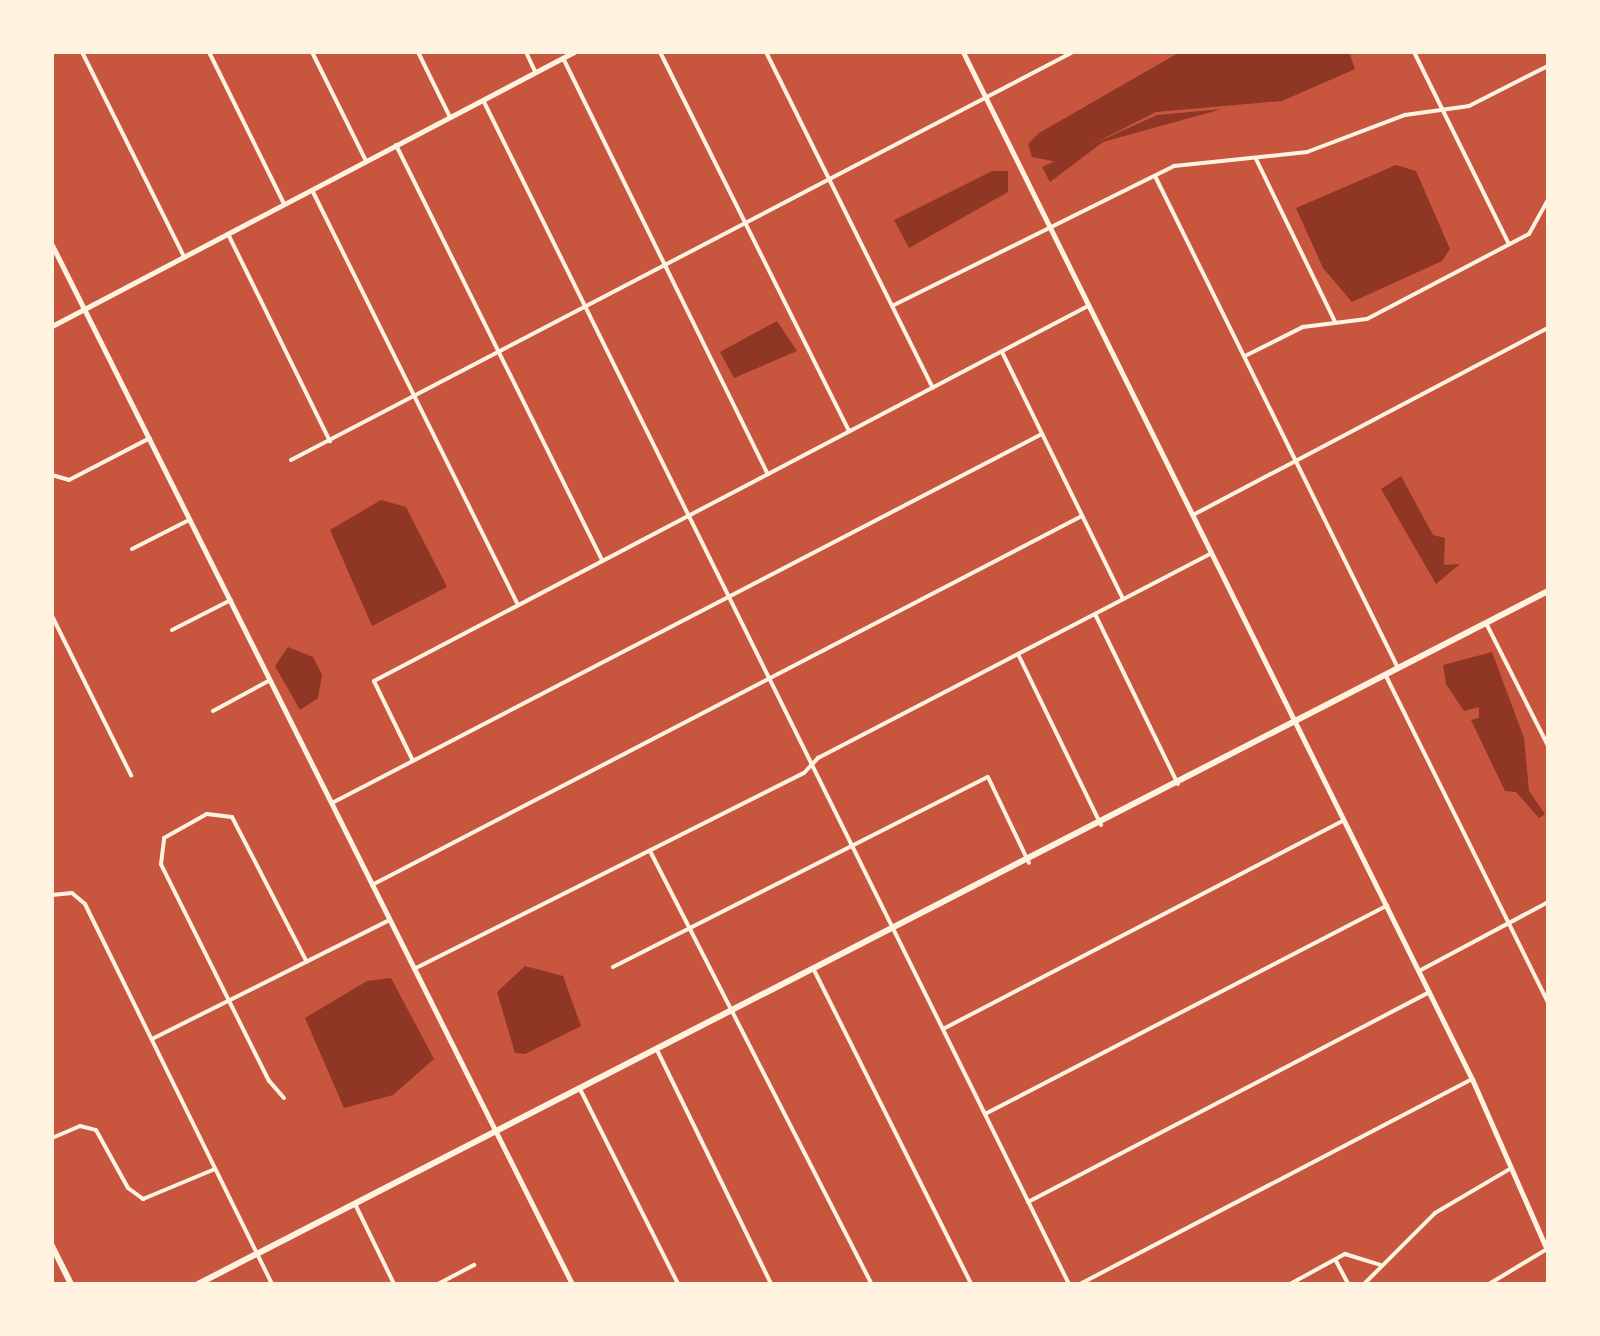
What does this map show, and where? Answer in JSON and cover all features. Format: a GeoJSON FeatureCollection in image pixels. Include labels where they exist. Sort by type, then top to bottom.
{"type":"FeatureCollection","features":[{"type":"Feature","properties":{"kind":"main road"},"geometry":{"type":"LineString","coordinates":[[198,1284],[1029,863],[1548,591]]}},
{"type":"Feature","properties":{"kind":"main road"},"geometry":{"type":"LineString","coordinates":[[52,1246],[71,1284]]}},
{"type":"Feature","properties":{"kind":"street"},"geometry":{"type":"LineString","coordinates":[[82,52],[184,257]]}},
{"type":"Feature","properties":{"kind":"street"},"geometry":{"type":"LineString","coordinates":[[209,52],[284,204]]}},
{"type":"Feature","properties":{"kind":"street"},"geometry":{"type":"LineString","coordinates":[[312,52],[366,161]]}},
{"type":"Feature","properties":{"kind":"street"},"geometry":{"type":"LineString","coordinates":[[418,52],[450,117]]}},
{"type":"Feature","properties":{"kind":"street"},"geometry":{"type":"LineString","coordinates":[[526,52],[536,72]]}},
{"type":"Feature","properties":{"kind":"street"},"geometry":{"type":"LineString","coordinates":[[52,326],[574,52]]}},
{"type":"Feature","properties":{"kind":"street"},"geometry":{"type":"LineString","coordinates":[[660,52],[849,431]]}},
{"type":"Feature","properties":{"kind":"street"},"geometry":{"type":"LineString","coordinates":[[766,52],[933,388]]}},
{"type":"Feature","properties":{"kind":"street"},"geometry":{"type":"LineString","coordinates":[[963,52],[1472,1079],[1508,1170],[1547,1250],[1489,1284]]}},
{"type":"Feature","properties":{"kind":"street"},"geometry":{"type":"LineString","coordinates":[[291,460],[1073,52]]}},
{"type":"Feature","properties":{"kind":"street"},"geometry":{"type":"LineString","coordinates":[[1414,52],[1509,244]]}},
{"type":"Feature","properties":{"kind":"street"},"geometry":{"type":"LineString","coordinates":[[563,58],[768,474]]}},
{"type":"Feature","properties":{"kind":"street"},"geometry":{"type":"LineString","coordinates":[[892,306],[1188,161],[1256,159],[1307,152],[1405,115],[1444,111],[1548,66]]}},
{"type":"Feature","properties":{"kind":"street"},"geometry":{"type":"LineString","coordinates":[[483,100],[1069,1284]]}},
{"type":"Feature","properties":{"kind":"street"},"geometry":{"type":"LineString","coordinates":[[396,145],[602,560]]}},
{"type":"Feature","properties":{"kind":"street"},"geometry":{"type":"LineString","coordinates":[[1256,159],[1335,323]]}},
{"type":"Feature","properties":{"kind":"street"},"geometry":{"type":"LineString","coordinates":[[1155,176],[1399,669]]}},
{"type":"Feature","properties":{"kind":"street"},"geometry":{"type":"LineString","coordinates":[[312,190],[517,604]]}},
{"type":"Feature","properties":{"kind":"street"},"geometry":{"type":"LineString","coordinates":[[1244,356],[1303,327],[1367,319],[1537,227],[1548,200]]}},
{"type":"Feature","properties":{"kind":"street"},"geometry":{"type":"LineString","coordinates":[[1544,209],[1548,216]]}},
{"type":"Feature","properties":{"kind":"street"},"geometry":{"type":"LineString","coordinates":[[228,234],[330,441]]}},
{"type":"Feature","properties":{"kind":"street"},"geometry":{"type":"LineString","coordinates":[[52,245],[572,1284]]}},
{"type":"Feature","properties":{"kind":"street"},"geometry":{"type":"LineString","coordinates":[[413,761],[374,681],[1088,306]]}},
{"type":"Feature","properties":{"kind":"street"},"geometry":{"type":"LineString","coordinates":[[1193,515],[1548,328]]}},
{"type":"Feature","properties":{"kind":"street"},"geometry":{"type":"LineString","coordinates":[[1002,352],[1123,599]]}},
{"type":"Feature","properties":{"kind":"street"},"geometry":{"type":"LineString","coordinates":[[332,803],[1042,434]]}},
{"type":"Feature","properties":{"kind":"street"},"geometry":{"type":"LineString","coordinates":[[52,475],[69,480],[150,438]]}},
{"type":"Feature","properties":{"kind":"street"},"geometry":{"type":"LineString","coordinates":[[372,885],[1082,516]]}},
{"type":"Feature","properties":{"kind":"street"},"geometry":{"type":"LineString","coordinates":[[132,549],[191,519]]}},
{"type":"Feature","properties":{"kind":"street"},"geometry":{"type":"LineString","coordinates":[[414,969],[650,851],[1211,553]]}},
{"type":"Feature","properties":{"kind":"street"},"geometry":{"type":"LineString","coordinates":[[172,630],[231,600]]}},
{"type":"Feature","properties":{"kind":"street"},"geometry":{"type":"LineString","coordinates":[[1095,614],[1178,784]]}},
{"type":"Feature","properties":{"kind":"street"},"geometry":{"type":"LineString","coordinates":[[52,616],[131,775]]}},
{"type":"Feature","properties":{"kind":"street"},"geometry":{"type":"LineString","coordinates":[[1486,623],[1548,746]]}},
{"type":"Feature","properties":{"kind":"street"},"geometry":{"type":"LineString","coordinates":[[1018,654],[1101,825]]}},
{"type":"Feature","properties":{"kind":"street"},"geometry":{"type":"LineString","coordinates":[[1386,676],[1548,1002]]}},
{"type":"Feature","properties":{"kind":"street"},"geometry":{"type":"LineString","coordinates":[[213,711],[270,680]]}},
{"type":"Feature","properties":{"kind":"street"},"geometry":{"type":"LineString","coordinates":[[613,967],[988,777],[1029,863]]}},
{"type":"Feature","properties":{"kind":"street"},"geometry":{"type":"LineString","coordinates":[[284,1098],[229,1000],[161,864],[160,845],[207,814],[223,812],[239,825],[307,962]]}},
{"type":"Feature","properties":{"kind":"street"},"geometry":{"type":"LineString","coordinates":[[943,1029],[1344,820]]}},
{"type":"Feature","properties":{"kind":"street"},"geometry":{"type":"LineString","coordinates":[[650,851],[872,1284]]}},
{"type":"Feature","properties":{"kind":"street"},"geometry":{"type":"LineString","coordinates":[[52,895],[72,893],[85,904],[272,1284]]}},
{"type":"Feature","properties":{"kind":"street"},"geometry":{"type":"LineString","coordinates":[[1419,971],[1548,902]]}},
{"type":"Feature","properties":{"kind":"street"},"geometry":{"type":"LineString","coordinates":[[985,1114],[1387,906]]}},
{"type":"Feature","properties":{"kind":"street"},"geometry":{"type":"LineString","coordinates":[[152,1039],[390,920]]}},
{"type":"Feature","properties":{"kind":"street"},"geometry":{"type":"LineString","coordinates":[[815,972],[971,1284]]}},
{"type":"Feature","properties":{"kind":"street"},"geometry":{"type":"LineString","coordinates":[[1028,1202],[1429,992]]}},
{"type":"Feature","properties":{"kind":"street"},"geometry":{"type":"LineString","coordinates":[[658,1052],[771,1284]]}},
{"type":"Feature","properties":{"kind":"street"},"geometry":{"type":"LineString","coordinates":[[1080,1284],[1472,1079]]}},
{"type":"Feature","properties":{"kind":"street"},"geometry":{"type":"LineString","coordinates":[[581,1091],[678,1284]]}},
{"type":"Feature","properties":{"kind":"street"},"geometry":{"type":"LineString","coordinates":[[52,1138],[80,1126],[96,1130],[128,1188],[143,1199],[215,1169]]}},
{"type":"Feature","properties":{"kind":"street"},"geometry":{"type":"LineString","coordinates":[[1364,1284],[1435,1213],[1508,1170]]}},
{"type":"Feature","properties":{"kind":"street"},"geometry":{"type":"LineString","coordinates":[[355,1204],[394,1284]]}},
{"type":"Feature","properties":{"kind":"street"},"geometry":{"type":"LineString","coordinates":[[1290,1284],[1357,1253],[1380,1265]]}},
{"type":"Feature","properties":{"kind":"street"},"geometry":{"type":"LineString","coordinates":[[1336,1261],[1348,1284]]}},
{"type":"Feature","properties":{"kind":"street"},"geometry":{"type":"LineString","coordinates":[[438,1284],[474,1265]]}},
{"type":"Feature","properties":{"kind":"shaded area"},"geometry":{"type":"Polygon","coordinates":[[[1180,52],[1349,52],[1355,69],[1282,101],[1156,112],[1057,162],[1032,157],[1028,144],[1039,133],[1180,52]]]}},
{"type":"Feature","properties":{"kind":"shaded area"},"geometry":{"type":"Polygon","coordinates":[[[1222,109],[1103,142],[1050,182],[1042,167],[1157,115],[1222,109]]]}},
{"type":"Feature","properties":{"kind":"shaded area"},"geometry":{"type":"Polygon","coordinates":[[[1396,165],[1416,171],[1450,249],[1442,261],[1352,302],[1323,268],[1296,208],[1396,165]]]}},
{"type":"Feature","properties":{"kind":"shaded area"},"geometry":{"type":"Polygon","coordinates":[[[992,171],[1008,171],[1008,192],[909,248],[894,220],[992,171]]]}},
{"type":"Feature","properties":{"kind":"shaded area"},"geometry":{"type":"Polygon","coordinates":[[[777,321],[797,351],[734,378],[720,352],[777,321]]]}},
{"type":"Feature","properties":{"kind":"shaded area"},"geometry":{"type":"Polygon","coordinates":[[[1401,476],[1433,535],[1445,538],[1444,565],[1460,564],[1436,584],[1381,489],[1401,476]]]}},
{"type":"Feature","properties":{"kind":"shaded area"},"geometry":{"type":"Polygon","coordinates":[[[381,500],[406,507],[447,587],[372,626],[330,530],[381,500]]]}},
{"type":"Feature","properties":{"kind":"shaded area"},"geometry":{"type":"Polygon","coordinates":[[[288,647],[313,657],[322,675],[318,698],[300,710],[275,666],[288,647]]]}},
{"type":"Feature","properties":{"kind":"shaded area"},"geometry":{"type":"Polygon","coordinates":[[[1492,652],[1524,738],[1529,791],[1545,814],[1539,818],[1516,792],[1505,791],[1471,720],[1479,718],[1479,707],[1464,711],[1446,684],[1443,665],[1492,652]]]}},
{"type":"Feature","properties":{"kind":"shaded area"},"geometry":{"type":"Polygon","coordinates":[[[525,966],[563,976],[581,1026],[525,1054],[515,1053],[497,992],[525,966]]]}},
{"type":"Feature","properties":{"kind":"shaded area"},"geometry":{"type":"Polygon","coordinates":[[[391,978],[434,1059],[393,1095],[344,1108],[305,1018],[367,981],[391,978]]]}}]}
